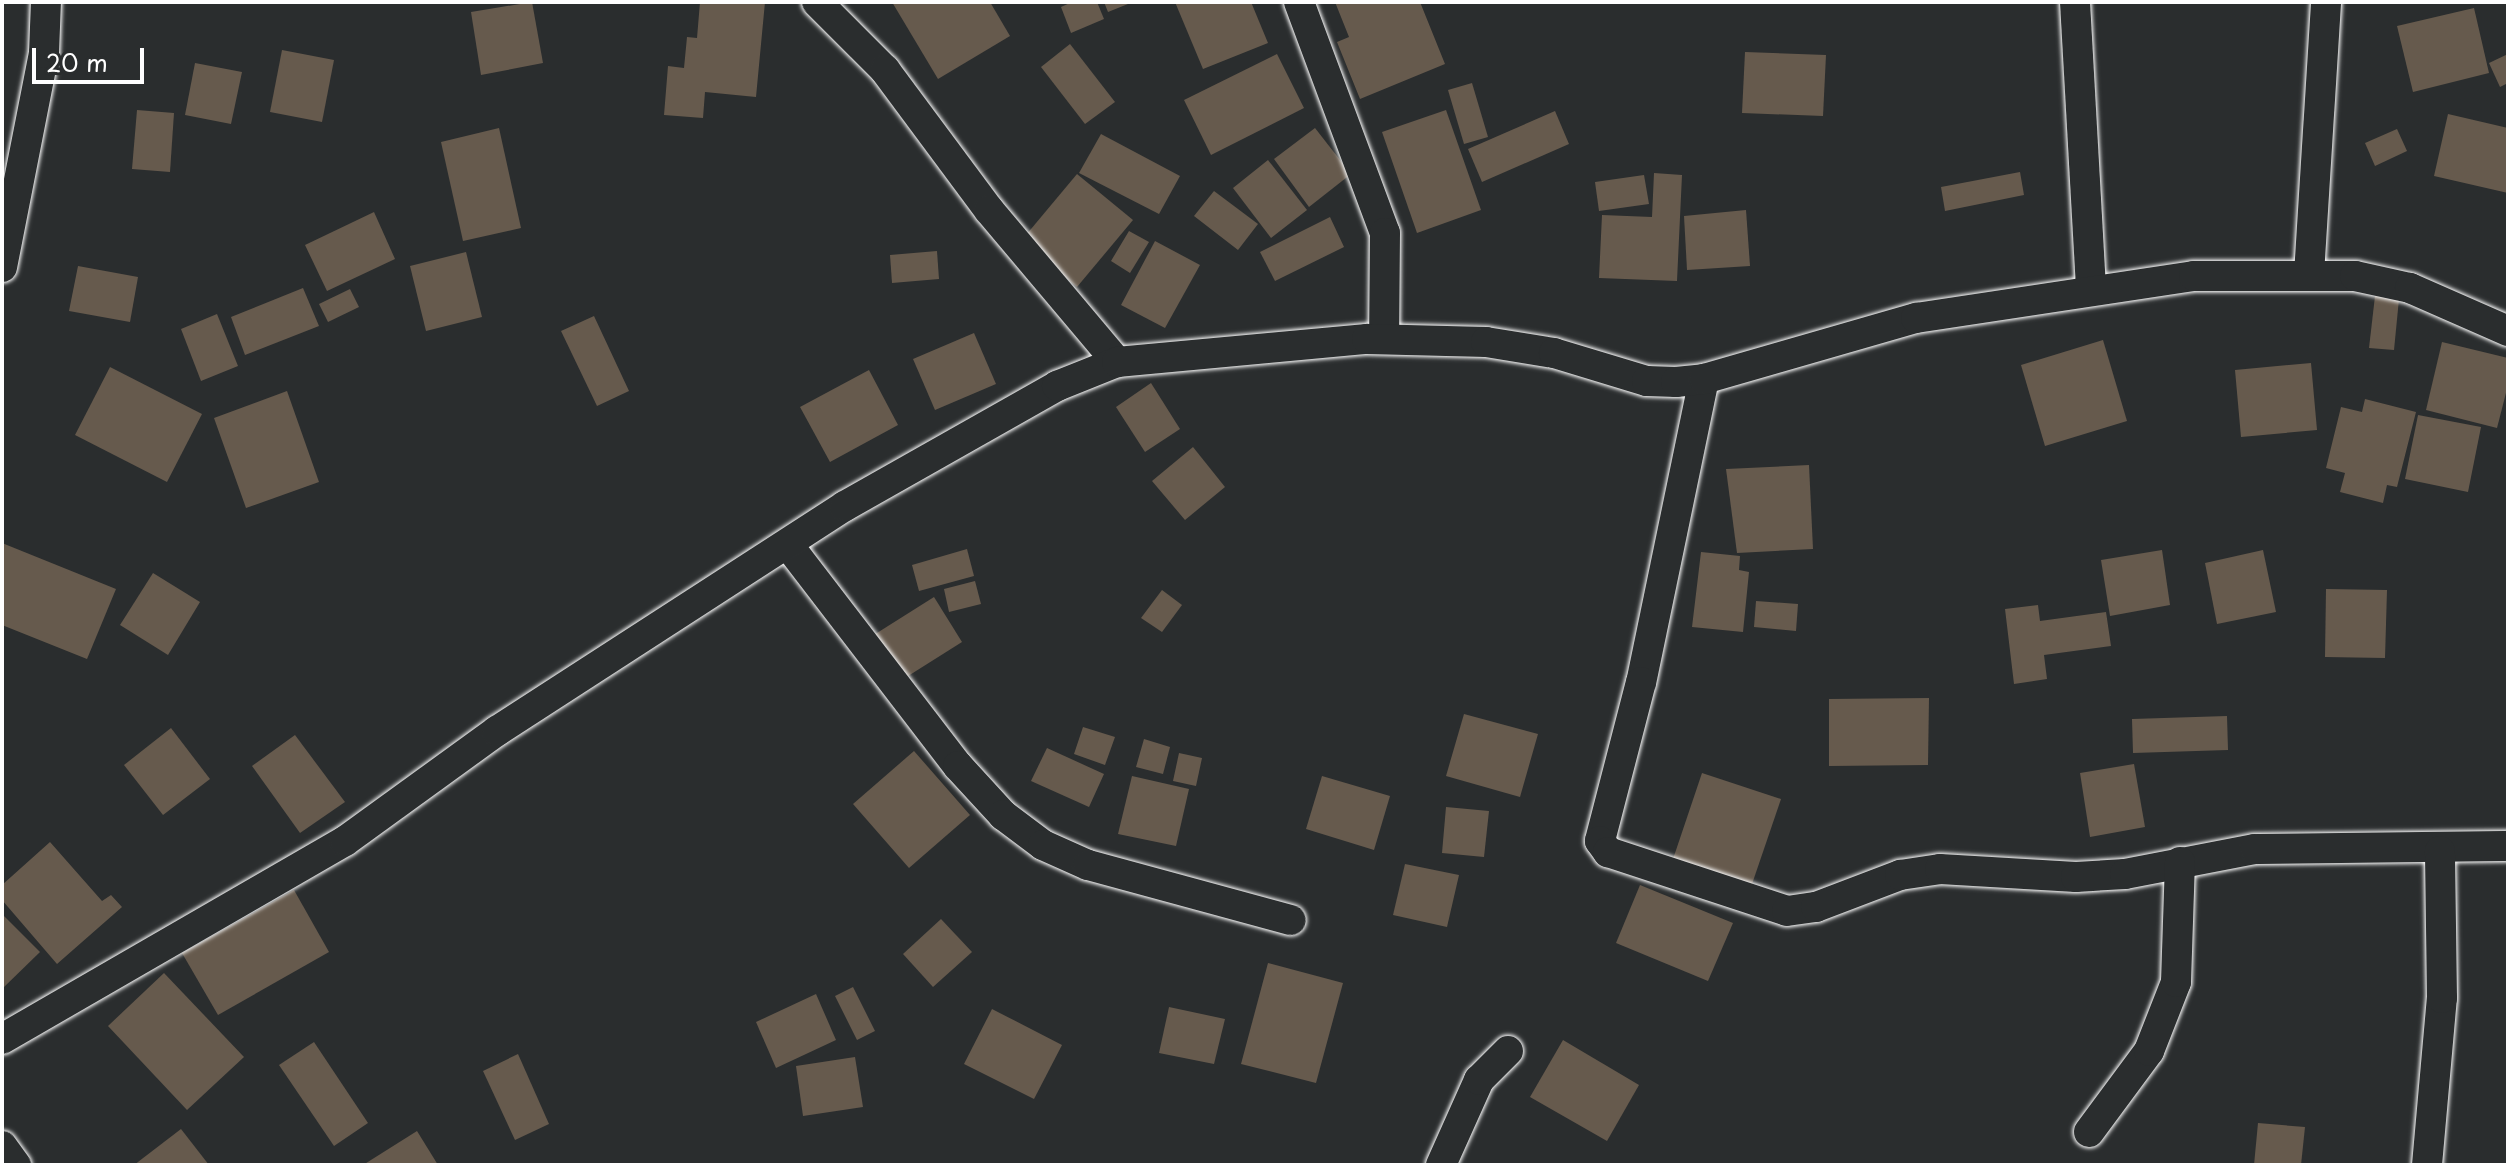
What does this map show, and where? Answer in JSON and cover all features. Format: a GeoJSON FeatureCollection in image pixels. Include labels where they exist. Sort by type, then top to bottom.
{"type":"FeatureCollection","features":[{"type":"Feature","properties":{"kind":"street"},"geometry":{"type":"LineString","coordinates":[[2,267],[44,53],[46,2]]}},
{"type":"Feature","properties":{"kind":"street"},"geometry":{"type":"LineString","coordinates":[[817,2],[885,70],[989,210],[1117,362]]}},
{"type":"Feature","properties":{"kind":"street"},"geometry":{"type":"LineString","coordinates":[[1299,2],[1385,233],[1384,339]]}},
{"type":"Feature","properties":{"kind":"street"},"geometry":{"type":"LineString","coordinates":[[2075,2],[2091,288]]}},
{"type":"Feature","properties":{"kind":"street"},"geometry":{"type":"LineString","coordinates":[[2309,274],[2326,2]]}},
{"type":"Feature","properties":{"kind":"street"},"geometry":{"type":"LineString","coordinates":[[2,1039],[345,841],[535,705],[909,468],[1057,386],[1117,362],[1384,339],[1519,345],[1647,381],[1704,379],[1916,318],[2091,288],[2194,276],[2355,276],[2410,288],[2508,331]]}},
{"type":"Feature","properties":{"kind":"street"},"geometry":{"type":"LineString","coordinates":[[1704,379],[1641,682],[1600,841],[1608,852],[1787,911],[1816,907],[1900,875],[1940,869],[2076,877],[2125,874],[2255,849],[2440,851],[2508,846]]}},
{"type":"Feature","properties":{"kind":"street"},"geometry":{"type":"LineString","coordinates":[[789,546],[958,766],[1003,815],[1043,845],[1088,865],[1291,920]]}},
{"type":"Feature","properties":{"kind":"street"},"geometry":{"type":"LineString","coordinates":[[2427,1165],[2442,998],[2440,851]]}},
{"type":"Feature","properties":{"kind":"street"},"geometry":{"type":"LineString","coordinates":[[2089,1132],[2149,1051],[2176,982],[2180,862]]}},
{"type":"Feature","properties":{"kind":"street"},"geometry":{"type":"LineString","coordinates":[[1441,1165],[1479,1080],[1508,1051]]}},
{"type":"Feature","properties":{"kind":"street"},"geometry":{"type":"LineString","coordinates":[[2,1146],[16,1165]]}},
{"type":"Feature","properties":{"kind":"building"},"geometry":{"type":"Polygon","coordinates":[[[532,2],[543,63],[481,75],[471,12],[532,2]]]}},
{"type":"Feature","properties":{"kind":"building"},"geometry":{"type":"Polygon","coordinates":[[[700,2],[765,2],[756,97],[705,92],[703,118],[664,115],[668,66],[684,68],[687,37],[697,38],[700,2]]]}},
{"type":"Feature","properties":{"kind":"building"},"geometry":{"type":"Polygon","coordinates":[[[892,2],[990,2],[1010,36],[938,79],[892,2]]]}},
{"type":"Feature","properties":{"kind":"building"},"geometry":{"type":"Polygon","coordinates":[[[1072,2],[1097,2],[1104,19],[1071,33],[1061,7],[1072,2]]]}},
{"type":"Feature","properties":{"kind":"building"},"geometry":{"type":"Polygon","coordinates":[[[1104,2],[1133,2],[1108,12],[1104,2]]]}},
{"type":"Feature","properties":{"kind":"building"},"geometry":{"type":"Polygon","coordinates":[[[1175,2],[1251,2],[1268,43],[1203,69],[1175,2]]]}},
{"type":"Feature","properties":{"kind":"building"},"geometry":{"type":"Polygon","coordinates":[[[1335,2],[1420,2],[1445,64],[1360,99],[1337,42],[1349,37],[1335,2]]]}},
{"type":"Feature","properties":{"kind":"building"},"geometry":{"type":"Polygon","coordinates":[[[2474,8],[2489,73],[2413,92],[2397,26],[2474,8]]]}},
{"type":"Feature","properties":{"kind":"building"},"geometry":{"type":"Polygon","coordinates":[[[1070,44],[1115,102],[1085,124],[1041,67],[1070,44]]]}},
{"type":"Feature","properties":{"kind":"building"},"geometry":{"type":"Polygon","coordinates":[[[282,50],[334,60],[322,122],[270,112],[282,50]]]}},
{"type":"Feature","properties":{"kind":"building"},"geometry":{"type":"Polygon","coordinates":[[[1745,52],[1826,55],[1823,116],[1742,113],[1745,52]]]}},
{"type":"Feature","properties":{"kind":"building"},"geometry":{"type":"Polygon","coordinates":[[[1277,54],[1304,108],[1211,155],[1184,100],[1277,54]]]}},
{"type":"Feature","properties":{"kind":"building"},"geometry":{"type":"Polygon","coordinates":[[[2508,54],[2508,83],[2500,87],[2489,63],[2508,54]]]}},
{"type":"Feature","properties":{"kind":"building"},"geometry":{"type":"Polygon","coordinates":[[[195,63],[242,72],[231,124],[185,115],[195,63]]]}},
{"type":"Feature","properties":{"kind":"building"},"geometry":{"type":"Polygon","coordinates":[[[1472,83],[1488,137],[1464,144],[1448,90],[1472,83]]]}},
{"type":"Feature","properties":{"kind":"building"},"geometry":{"type":"Polygon","coordinates":[[[137,110],[174,113],[170,172],[132,169],[137,110]]]}},
{"type":"Feature","properties":{"kind":"building"},"geometry":{"type":"Polygon","coordinates":[[[1446,110],[1481,210],[1417,233],[1382,132],[1446,110]]]}},
{"type":"Feature","properties":{"kind":"building"},"geometry":{"type":"Polygon","coordinates":[[[1555,111],[1569,144],[1482,182],[1468,149],[1555,111]]]}},
{"type":"Feature","properties":{"kind":"building"},"geometry":{"type":"Polygon","coordinates":[[[2448,114],[2508,128],[2508,193],[2434,176],[2448,114]]]}},
{"type":"Feature","properties":{"kind":"building"},"geometry":{"type":"Polygon","coordinates":[[[499,128],[521,228],[463,241],[441,142],[499,128]]]}},
{"type":"Feature","properties":{"kind":"building"},"geometry":{"type":"Polygon","coordinates":[[[1315,128],[1351,174],[1309,207],[1274,159],[1315,128]]]}},
{"type":"Feature","properties":{"kind":"building"},"geometry":{"type":"Polygon","coordinates":[[[2397,129],[2407,151],[2375,166],[2365,143],[2397,129]]]}},
{"type":"Feature","properties":{"kind":"building"},"geometry":{"type":"Polygon","coordinates":[[[1101,134],[1180,176],[1159,214],[1079,173],[1101,134]]]}},
{"type":"Feature","properties":{"kind":"building"},"geometry":{"type":"Polygon","coordinates":[[[1268,160],[1307,210],[1271,238],[1233,188],[1268,160]]]}},
{"type":"Feature","properties":{"kind":"building"},"geometry":{"type":"Polygon","coordinates":[[[2020,172],[2024,195],[1945,211],[1941,187],[2020,172]]]}},
{"type":"Feature","properties":{"kind":"building"},"geometry":{"type":"Polygon","coordinates":[[[1654,173],[1682,175],[1677,281],[1599,278],[1602,215],[1652,217],[1654,173]]]}},
{"type":"Feature","properties":{"kind":"building"},"geometry":{"type":"Polygon","coordinates":[[[1077,174],[1133,220],[1077,287],[1021,241],[1077,174]]]}},
{"type":"Feature","properties":{"kind":"building"},"geometry":{"type":"Polygon","coordinates":[[[1644,175],[1649,204],[1599,211],[1595,182],[1644,175]]]}},
{"type":"Feature","properties":{"kind":"building"},"geometry":{"type":"Polygon","coordinates":[[[1214,191],[1258,224],[1238,250],[1194,216],[1214,191]]]}},
{"type":"Feature","properties":{"kind":"building"},"geometry":{"type":"Polygon","coordinates":[[[1746,210],[1750,266],[1687,270],[1684,216],[1746,210]]]}},
{"type":"Feature","properties":{"kind":"building"},"geometry":{"type":"Polygon","coordinates":[[[374,212],[395,259],[327,291],[305,245],[374,212]]]}},
{"type":"Feature","properties":{"kind":"building"},"geometry":{"type":"Polygon","coordinates":[[[1330,217],[1344,247],[1275,281],[1260,252],[1330,217]]]}},
{"type":"Feature","properties":{"kind":"building"},"geometry":{"type":"Polygon","coordinates":[[[1129,231],[1149,242],[1130,273],[1111,261],[1129,231]]]}},
{"type":"Feature","properties":{"kind":"building"},"geometry":{"type":"Polygon","coordinates":[[[1155,241],[1200,265],[1165,328],[1121,305],[1155,241]]]}},
{"type":"Feature","properties":{"kind":"building"},"geometry":{"type":"Polygon","coordinates":[[[937,251],[939,279],[892,283],[890,255],[937,251]]]}},
{"type":"Feature","properties":{"kind":"building"},"geometry":{"type":"Polygon","coordinates":[[[466,252],[482,317],[426,331],[410,266],[466,252]]]}},
{"type":"Feature","properties":{"kind":"building"},"geometry":{"type":"Polygon","coordinates":[[[78,266],[138,277],[130,322],[69,311],[78,266]]]}},
{"type":"Feature","properties":{"kind":"building"},"geometry":{"type":"Polygon","coordinates":[[[303,288],[319,326],[245,355],[231,317],[303,288]]]}},
{"type":"Feature","properties":{"kind":"building"},"geometry":{"type":"Polygon","coordinates":[[[350,289],[359,307],[328,322],[319,304],[350,289]]]}},
{"type":"Feature","properties":{"kind":"building"},"geometry":{"type":"Polygon","coordinates":[[[2375,296],[2399,299],[2394,350],[2369,348],[2375,296]]]}},
{"type":"Feature","properties":{"kind":"building"},"geometry":{"type":"Polygon","coordinates":[[[217,314],[238,366],[201,381],[181,329],[217,314]]]}},
{"type":"Feature","properties":{"kind":"building"},"geometry":{"type":"Polygon","coordinates":[[[594,316],[629,391],[597,406],[561,331],[594,316]]]}},
{"type":"Feature","properties":{"kind":"building"},"geometry":{"type":"Polygon","coordinates":[[[974,333],[996,384],[935,410],[913,359],[974,333]]]}},
{"type":"Feature","properties":{"kind":"building"},"geometry":{"type":"Polygon","coordinates":[[[2103,340],[2127,421],[2045,446],[2021,365],[2103,340]]]}},
{"type":"Feature","properties":{"kind":"building"},"geometry":{"type":"Polygon","coordinates":[[[2442,342],[2508,358],[2508,385],[2497,428],[2426,410],[2442,342]]]}},
{"type":"Feature","properties":{"kind":"building"},"geometry":{"type":"Polygon","coordinates":[[[2311,363],[2317,430],[2241,437],[2235,370],[2311,363]]]}},
{"type":"Feature","properties":{"kind":"building"},"geometry":{"type":"Polygon","coordinates":[[[110,367],[202,414],[167,482],[75,435],[110,367]]]}},
{"type":"Feature","properties":{"kind":"building"},"geometry":{"type":"Polygon","coordinates":[[[869,370],[898,425],[830,462],[800,407],[869,370]]]}},
{"type":"Feature","properties":{"kind":"building"},"geometry":{"type":"Polygon","coordinates":[[[1151,383],[1180,429],[1145,452],[1116,407],[1151,383]]]}},
{"type":"Feature","properties":{"kind":"building"},"geometry":{"type":"Polygon","coordinates":[[[287,391],[319,482],[246,508],[214,418],[287,391]]]}},
{"type":"Feature","properties":{"kind":"building"},"geometry":{"type":"Polygon","coordinates":[[[2365,399],[2416,412],[2397,487],[2387,485],[2383,503],[2340,492],[2345,473],[2326,468],[2341,407],[2362,412],[2365,399]]]}},
{"type":"Feature","properties":{"kind":"building"},"geometry":{"type":"Polygon","coordinates":[[[2418,415],[2481,427],[2468,492],[2405,479],[2418,415]]]}},
{"type":"Feature","properties":{"kind":"building"},"geometry":{"type":"Polygon","coordinates":[[[1193,447],[1225,487],[1185,520],[1152,481],[1193,447]]]}},
{"type":"Feature","properties":{"kind":"building"},"geometry":{"type":"Polygon","coordinates":[[[1809,465],[1813,549],[1737,553],[1726,469],[1809,465]]]}},
{"type":"Feature","properties":{"kind":"building"},"geometry":{"type":"Polygon","coordinates":[[[2,543],[116,589],[87,659],[2,625],[2,543]]]}},
{"type":"Feature","properties":{"kind":"building"},"geometry":{"type":"Polygon","coordinates":[[[967,549],[974,576],[919,591],[912,565],[967,549]]]}},
{"type":"Feature","properties":{"kind":"building"},"geometry":{"type":"Polygon","coordinates":[[[2162,550],[2170,605],[2110,616],[2101,560],[2162,550]]]}},
{"type":"Feature","properties":{"kind":"building"},"geometry":{"type":"Polygon","coordinates":[[[2263,550],[2276,612],[2217,624],[2205,563],[2263,550]]]}},
{"type":"Feature","properties":{"kind":"building"},"geometry":{"type":"Polygon","coordinates":[[[1701,552],[1740,556],[1739,570],[1749,572],[1743,632],[1692,627],[1701,552]]]}},
{"type":"Feature","properties":{"kind":"building"},"geometry":{"type":"Polygon","coordinates":[[[153,573],[200,602],[168,655],[120,625],[153,573]]]}},
{"type":"Feature","properties":{"kind":"building"},"geometry":{"type":"Polygon","coordinates":[[[975,581],[981,604],[949,612],[944,589],[975,581]]]}},
{"type":"Feature","properties":{"kind":"building"},"geometry":{"type":"Polygon","coordinates":[[[2326,589],[2387,590],[2385,658],[2325,657],[2326,589]]]}},
{"type":"Feature","properties":{"kind":"building"},"geometry":{"type":"Polygon","coordinates":[[[1162,590],[1182,605],[1162,632],[1141,618],[1162,590]]]}},
{"type":"Feature","properties":{"kind":"building"},"geometry":{"type":"Polygon","coordinates":[[[934,597],[962,642],[897,683],[869,638],[934,597]]]}},
{"type":"Feature","properties":{"kind":"building"},"geometry":{"type":"Polygon","coordinates":[[[1756,601],[1798,604],[1796,631],[1754,627],[1756,601]]]}},
{"type":"Feature","properties":{"kind":"building"},"geometry":{"type":"Polygon","coordinates":[[[2038,605],[2040,621],[2106,612],[2111,646],[2044,655],[2047,679],[2014,684],[2005,609],[2038,605]]]}},
{"type":"Feature","properties":{"kind":"building"},"geometry":{"type":"Polygon","coordinates":[[[1929,698],[1928,765],[1829,766],[1829,699],[1929,698]]]}},
{"type":"Feature","properties":{"kind":"building"},"geometry":{"type":"Polygon","coordinates":[[[1464,714],[1538,734],[1520,797],[1446,776],[1464,714]]]}},
{"type":"Feature","properties":{"kind":"building"},"geometry":{"type":"Polygon","coordinates":[[[2227,716],[2228,750],[2133,753],[2132,719],[2227,716]]]}},
{"type":"Feature","properties":{"kind":"building"},"geometry":{"type":"Polygon","coordinates":[[[1083,727],[1115,737],[1105,765],[1074,754],[1083,727]]]}},
{"type":"Feature","properties":{"kind":"building"},"geometry":{"type":"Polygon","coordinates":[[[171,728],[210,779],[163,815],[124,765],[171,728]]]}},
{"type":"Feature","properties":{"kind":"building"},"geometry":{"type":"Polygon","coordinates":[[[295,735],[345,802],[300,833],[252,766],[295,735]]]}},
{"type":"Feature","properties":{"kind":"building"},"geometry":{"type":"Polygon","coordinates":[[[1144,739],[1170,747],[1163,774],[1136,767],[1144,739]]]}},
{"type":"Feature","properties":{"kind":"building"},"geometry":{"type":"Polygon","coordinates":[[[1047,748],[1104,774],[1089,807],[1031,781],[1047,748]]]}},
{"type":"Feature","properties":{"kind":"building"},"geometry":{"type":"Polygon","coordinates":[[[914,751],[970,815],[909,868],[853,804],[914,751]]]}},
{"type":"Feature","properties":{"kind":"building"},"geometry":{"type":"Polygon","coordinates":[[[1179,753],[1202,758],[1196,786],[1173,781],[1179,753]]]}},
{"type":"Feature","properties":{"kind":"building"},"geometry":{"type":"Polygon","coordinates":[[[2134,764],[2145,827],[2090,837],[2080,773],[2134,764]]]}},
{"type":"Feature","properties":{"kind":"building"},"geometry":{"type":"Polygon","coordinates":[[[1702,773],[1781,799],[1751,887],[1672,862],[1702,773]]]}},
{"type":"Feature","properties":{"kind":"building"},"geometry":{"type":"Polygon","coordinates":[[[1132,776],[1189,789],[1176,846],[1118,834],[1132,776]]]}},
{"type":"Feature","properties":{"kind":"building"},"geometry":{"type":"Polygon","coordinates":[[[1322,776],[1390,796],[1374,850],[1306,829],[1322,776]]]}},
{"type":"Feature","properties":{"kind":"building"},"geometry":{"type":"Polygon","coordinates":[[[1446,807],[1489,811],[1484,857],[1442,853],[1446,807]]]}},
{"type":"Feature","properties":{"kind":"building"},"geometry":{"type":"Polygon","coordinates":[[[50,842],[102,901],[111,895],[122,907],[57,964],[2,900],[2,885],[50,842]]]}},
{"type":"Feature","properties":{"kind":"building"},"geometry":{"type":"Polygon","coordinates":[[[1405,864],[1459,875],[1447,927],[1393,915],[1405,864]]]}},
{"type":"Feature","properties":{"kind":"building"},"geometry":{"type":"Polygon","coordinates":[[[1640,885],[1733,923],[1708,981],[1616,943],[1640,885]]]}},
{"type":"Feature","properties":{"kind":"building"},"geometry":{"type":"Polygon","coordinates":[[[294,890],[329,952],[218,1015],[182,953],[294,890]]]}},
{"type":"Feature","properties":{"kind":"building"},"geometry":{"type":"Polygon","coordinates":[[[2,914],[40,952],[2,989],[2,914]]]}},
{"type":"Feature","properties":{"kind":"building"},"geometry":{"type":"Polygon","coordinates":[[[941,919],[972,952],[933,987],[903,954],[941,919]]]}},
{"type":"Feature","properties":{"kind":"building"},"geometry":{"type":"Polygon","coordinates":[[[1268,963],[1343,983],[1316,1083],[1241,1064],[1268,963]]]}},
{"type":"Feature","properties":{"kind":"building"},"geometry":{"type":"Polygon","coordinates":[[[164,973],[244,1057],[187,1110],[108,1026],[164,973]]]}},
{"type":"Feature","properties":{"kind":"building"},"geometry":{"type":"Polygon","coordinates":[[[853,987],[875,1031],[857,1040],[835,996],[853,987]]]}},
{"type":"Feature","properties":{"kind":"building"},"geometry":{"type":"Polygon","coordinates":[[[816,994],[836,1040],[776,1068],[756,1022],[816,994]]]}},
{"type":"Feature","properties":{"kind":"building"},"geometry":{"type":"Polygon","coordinates":[[[1169,1007],[1225,1019],[1214,1064],[1159,1053],[1169,1007]]]}},
{"type":"Feature","properties":{"kind":"building"},"geometry":{"type":"Polygon","coordinates":[[[992,1009],[1062,1045],[1034,1099],[964,1064],[992,1009]]]}},
{"type":"Feature","properties":{"kind":"building"},"geometry":{"type":"Polygon","coordinates":[[[1563,1040],[1639,1085],[1607,1141],[1530,1097],[1563,1040]]]}},
{"type":"Feature","properties":{"kind":"building"},"geometry":{"type":"Polygon","coordinates":[[[314,1042],[368,1123],[334,1146],[279,1065],[314,1042]]]}},
{"type":"Feature","properties":{"kind":"building"},"geometry":{"type":"Polygon","coordinates":[[[518,1054],[549,1124],[515,1140],[483,1071],[518,1054]]]}},
{"type":"Feature","properties":{"kind":"building"},"geometry":{"type":"Polygon","coordinates":[[[855,1057],[863,1107],[803,1116],[796,1066],[855,1057]]]}},
{"type":"Feature","properties":{"kind":"building"},"geometry":{"type":"Polygon","coordinates":[[[2258,1123],[2305,1127],[2301,1165],[2254,1165],[2258,1123]]]}},
{"type":"Feature","properties":{"kind":"building"},"geometry":{"type":"Polygon","coordinates":[[[181,1129],[209,1165],[134,1165],[181,1129]]]}},
{"type":"Feature","properties":{"kind":"building"},"geometry":{"type":"Polygon","coordinates":[[[417,1131],[438,1165],[363,1165],[417,1131]]]}}]}
